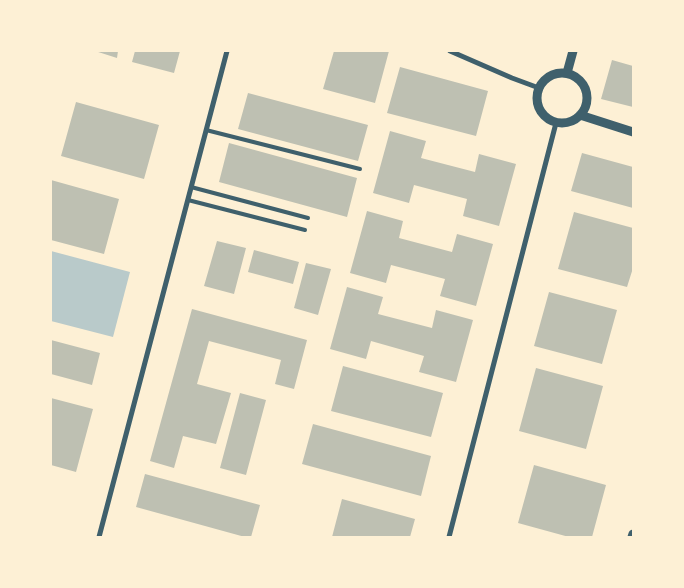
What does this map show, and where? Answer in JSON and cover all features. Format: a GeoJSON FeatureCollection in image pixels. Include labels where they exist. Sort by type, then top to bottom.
{"type":"FeatureCollection","features":[{"type":"Feature","properties":{"kind":"street"},"geometry":{"type":"LineString","coordinates":[[99,537],[227,51]]}},
{"type":"Feature","properties":{"kind":"street"},"geometry":{"type":"LineString","coordinates":[[450,51],[538,88]]}},
{"type":"Feature","properties":{"kind":"street"},"geometry":{"type":"LineString","coordinates":[[567,73],[573,51]]}},
{"type":"Feature","properties":{"kind":"street"},"geometry":{"type":"LineString","coordinates":[[558,73],[567,73],[582,83],[587,99],[585,108],[573,120],[565,123],[556,122],[548,119],[542,113],[536,96],[543,80],[558,73]]}},
{"type":"Feature","properties":{"kind":"street"},"geometry":{"type":"LineString","coordinates":[[580,115],[633,132]]}},
{"type":"Feature","properties":{"kind":"street"},"geometry":{"type":"LineString","coordinates":[[449,537],[556,122]]}},
{"type":"Feature","properties":{"kind":"lane"},"geometry":{"type":"LineString","coordinates":[[206,130],[360,169]]}},
{"type":"Feature","properties":{"kind":"lane"},"geometry":{"type":"LineString","coordinates":[[191,187],[308,218]]}},
{"type":"Feature","properties":{"kind":"lane"},"geometry":{"type":"LineString","coordinates":[[188,200],[305,230]]}},
{"type":"Feature","properties":{"kind":"shaded area"},"geometry":{"type":"Polygon","coordinates":[[[51,251],[130,272],[113,337],[51,321],[51,251]]]}},
{"type":"Feature","properties":{"kind":"building"},"geometry":{"type":"Polygon","coordinates":[[[95,51],[118,51],[117,58],[95,51]]]}},
{"type":"Feature","properties":{"kind":"building"},"geometry":{"type":"Polygon","coordinates":[[[135,51],[180,51],[174,73],[132,62],[135,51]]]}},
{"type":"Feature","properties":{"kind":"building"},"geometry":{"type":"Polygon","coordinates":[[[334,51],[389,51],[375,103],[323,89],[334,51]]]}},
{"type":"Feature","properties":{"kind":"building"},"geometry":{"type":"Polygon","coordinates":[[[612,60],[633,66],[633,107],[601,99],[612,60]]]}},
{"type":"Feature","properties":{"kind":"building"},"geometry":{"type":"Polygon","coordinates":[[[400,67],[488,91],[476,136],[387,113],[400,67]]]}},
{"type":"Feature","properties":{"kind":"building"},"geometry":{"type":"Polygon","coordinates":[[[248,93],[368,125],[358,161],[238,129],[248,93]]]}},
{"type":"Feature","properties":{"kind":"building"},"geometry":{"type":"Polygon","coordinates":[[[76,102],[159,125],[144,179],[61,156],[76,102]]]}},
{"type":"Feature","properties":{"kind":"building"},"geometry":{"type":"Polygon","coordinates":[[[390,131],[426,141],[421,158],[475,172],[479,154],[516,164],[499,226],[463,216],[467,199],[414,185],[409,203],[373,193],[390,131]]]}},
{"type":"Feature","properties":{"kind":"building"},"geometry":{"type":"Polygon","coordinates":[[[229,143],[357,178],[347,217],[219,182],[229,143]]]}},
{"type":"Feature","properties":{"kind":"building"},"geometry":{"type":"Polygon","coordinates":[[[582,153],[633,167],[633,208],[571,191],[582,153]]]}},
{"type":"Feature","properties":{"kind":"building"},"geometry":{"type":"Polygon","coordinates":[[[51,180],[119,199],[104,254],[51,240],[51,180]]]}},
{"type":"Feature","properties":{"kind":"building"},"geometry":{"type":"Polygon","coordinates":[[[367,211],[403,221],[399,238],[452,252],[457,234],[493,244],[476,306],[440,296],[445,279],[391,265],[386,283],[350,273],[367,211]]]}},
{"type":"Feature","properties":{"kind":"building"},"geometry":{"type":"Polygon","coordinates":[[[574,212],[633,228],[633,268],[627,287],[558,269],[574,212]]]}},
{"type":"Feature","properties":{"kind":"building"},"geometry":{"type":"Polygon","coordinates":[[[217,241],[246,248],[234,294],[204,286],[217,241]]]}},
{"type":"Feature","properties":{"kind":"building"},"geometry":{"type":"Polygon","coordinates":[[[254,250],[299,262],[293,284],[248,272],[254,250]]]}},
{"type":"Feature","properties":{"kind":"building"},"geometry":{"type":"Polygon","coordinates":[[[306,263],[331,269],[318,315],[294,308],[306,263]]]}},
{"type":"Feature","properties":{"kind":"building"},"geometry":{"type":"Polygon","coordinates":[[[347,287],[383,297],[378,314],[432,328],[436,310],[473,320],[456,382],[419,372],[424,356],[371,341],[366,359],[330,349],[347,287]]]}},
{"type":"Feature","properties":{"kind":"building"},"geometry":{"type":"Polygon","coordinates":[[[549,292],[617,310],[602,364],[534,346],[549,292]]]}},
{"type":"Feature","properties":{"kind":"building"},"geometry":{"type":"Polygon","coordinates":[[[192,309],[307,340],[294,389],[275,384],[281,360],[209,341],[197,384],[231,393],[216,444],[183,436],[174,468],[150,461],[192,309]]]}},
{"type":"Feature","properties":{"kind":"building"},"geometry":{"type":"Polygon","coordinates":[[[51,340],[100,353],[92,385],[51,374],[51,340]]]}},
{"type":"Feature","properties":{"kind":"building"},"geometry":{"type":"Polygon","coordinates":[[[343,366],[443,393],[431,437],[331,411],[343,366]]]}},
{"type":"Feature","properties":{"kind":"building"},"geometry":{"type":"Polygon","coordinates":[[[536,368],[603,386],[586,449],[519,431],[536,368]]]}},
{"type":"Feature","properties":{"kind":"building"},"geometry":{"type":"Polygon","coordinates":[[[240,393],[266,400],[246,475],[220,468],[240,393]]]}},
{"type":"Feature","properties":{"kind":"building"},"geometry":{"type":"Polygon","coordinates":[[[51,398],[93,409],[76,472],[51,465],[51,398]]]}},
{"type":"Feature","properties":{"kind":"building"},"geometry":{"type":"Polygon","coordinates":[[[313,424],[431,456],[421,496],[302,464],[313,424]]]}},
{"type":"Feature","properties":{"kind":"building"},"geometry":{"type":"Polygon","coordinates":[[[534,465],[606,485],[592,537],[569,537],[518,523],[534,465]]]}},
{"type":"Feature","properties":{"kind":"building"},"geometry":{"type":"Polygon","coordinates":[[[145,474],[260,505],[251,537],[245,537],[136,507],[145,474]]]}},
{"type":"Feature","properties":{"kind":"building"},"geometry":{"type":"Polygon","coordinates":[[[342,499],[415,519],[410,537],[332,537],[342,499]]]}}]}
